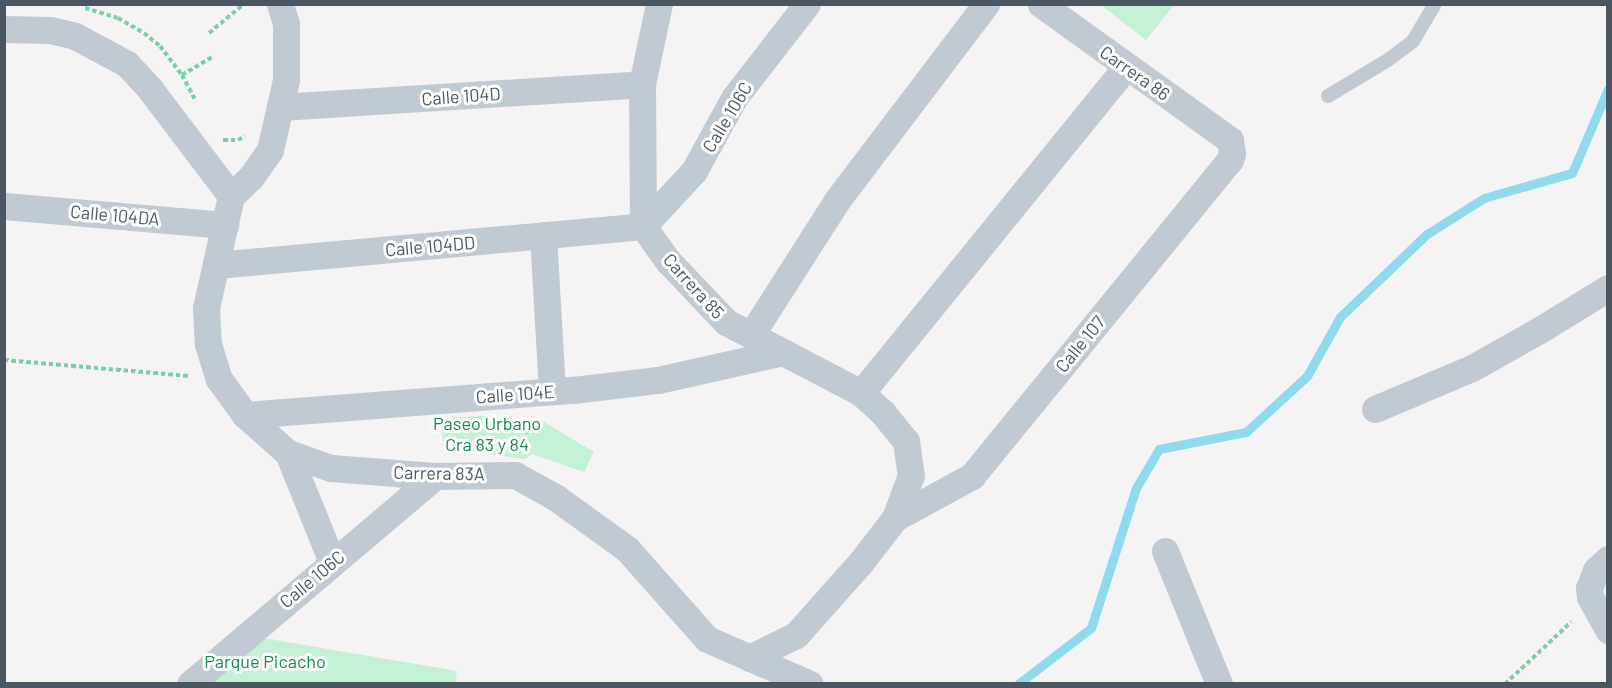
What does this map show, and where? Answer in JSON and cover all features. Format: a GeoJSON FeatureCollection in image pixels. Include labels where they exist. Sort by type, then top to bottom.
{"type":"FeatureCollection","features":[{"type":"Feature","properties":{"kind":"street"},"geometry":{"type":"LineString","coordinates":[[4,29],[50,30],[75,36],[127,64],[150,89],[231,196],[251,177],[270,150],[286,80],[288,52],[286,24],[280,4]]}},
{"type":"Feature","properties":{"kind":"street"},"geometry":{"type":"LineString","coordinates":[[643,226],[642,84],[659,4]]}},
{"type":"Feature","properties":{"kind":"street","name":"Calle 106C"},"geometry":{"type":"LineString","coordinates":[[643,226],[694,171],[734,98],[807,4]]}},
{"type":"Feature","properties":{"kind":"street"},"geometry":{"type":"LineString","coordinates":[[751,335],[838,199],[986,4]]}},
{"type":"Feature","properties":{"kind":"street","name":"Carrera 86"},"geometry":{"type":"LineString","coordinates":[[1041,4],[1230,140]]}},
{"type":"Feature","properties":{"kind":"street"},"geometry":{"type":"LineString","coordinates":[[861,393],[1126,67]]}},
{"type":"Feature","properties":{"kind":"street","name":"Calle 104D"},"geometry":{"type":"LineString","coordinates":[[280,108],[642,84]]}},
{"type":"Feature","properties":{"kind":"street","name":"Calle 107"},"geometry":{"type":"LineString","coordinates":[[895,518],[972,476],[1230,160],[1233,147],[1230,140]]}},
{"type":"Feature","properties":{"kind":"street","name":"Carrera 83A"},"geometry":{"type":"LineString","coordinates":[[231,196],[206,308],[208,344],[219,379],[245,415],[288,453],[331,468],[435,476],[515,475],[555,497],[627,549],[707,639],[810,684]]}},
{"type":"Feature","properties":{"kind":"street","name":"Calle 104DA"},"geometry":{"type":"LineString","coordinates":[[4,206],[225,225]]}},
{"type":"Feature","properties":{"kind":"street","name":"Calle 104DD"},"geometry":{"type":"LineString","coordinates":[[216,265],[643,226]]}},
{"type":"Feature","properties":{"kind":"street","name":"Carrera 85"},"geometry":{"type":"LineString","coordinates":[[643,226],[668,261],[726,322],[861,393],[883,413],[906,441],[911,475]]}},
{"type":"Feature","properties":{"kind":"street"},"geometry":{"type":"LineString","coordinates":[[543,236],[552,391]]}},
{"type":"Feature","properties":{"kind":"street"},"geometry":{"type":"LineString","coordinates":[[1375,409],[1472,368],[1608,288]]}},
{"type":"Feature","properties":{"kind":"street","name":"Calle 104E"},"geometry":{"type":"LineString","coordinates":[[245,415],[552,391],[658,380],[783,352]]}},
{"type":"Feature","properties":{"kind":"street"},"geometry":{"type":"LineString","coordinates":[[288,453],[332,562]]}},
{"type":"Feature","properties":{"kind":"street","name":"Calle 107"},"geometry":{"type":"LineString","coordinates":[[749,658],[796,635],[861,562],[895,518],[911,475]]}},
{"type":"Feature","properties":{"kind":"street","name":"Calle 106C"},"geometry":{"type":"LineString","coordinates":[[190,684],[435,476]]}},
{"type":"Feature","properties":{"kind":"street"},"geometry":{"type":"LineString","coordinates":[[1165,551],[1219,684]]}},
{"type":"Feature","properties":{"kind":"street"},"geometry":{"type":"LineString","coordinates":[[1608,559],[1596,570],[1589,588],[1590,597],[1608,630]]}},
{"type":"Feature","properties":{"kind":"lane"},"geometry":{"type":"LineString","coordinates":[[1328,96],[1388,60],[1413,41],[1435,4]]}},
{"type":"Feature","properties":{"kind":"path"},"geometry":{"type":"LineString","coordinates":[[209,33],[244,4]]}},
{"type":"Feature","properties":{"kind":"path"},"geometry":{"type":"LineString","coordinates":[[75,7],[94,10],[118,18],[144,33],[160,46],[183,75],[201,111]]}},
{"type":"Feature","properties":{"kind":"path"},"geometry":{"type":"LineString","coordinates":[[183,75],[214,56]]}},
{"type":"Feature","properties":{"kind":"path"},"geometry":{"type":"LineString","coordinates":[[220,139],[238,140],[248,134]]}},
{"type":"Feature","properties":{"kind":"path"},"geometry":{"type":"LineString","coordinates":[[4,360],[219,379]]}},
{"type":"Feature","properties":{"kind":"path"},"geometry":{"type":"LineString","coordinates":[[1504,684],[1568,625],[1590,597]]}},
{"type":"Feature","properties":{"kind":"green space"},"geometry":{"type":"Polygon","coordinates":[[[1101,5],[1174,5],[1146,40],[1101,5]]]}},
{"type":"Feature","properties":{"kind":"green space","name":"Paseo Urbano Cra 83 y 84"},"geometry":{"type":"Polygon","coordinates":[[[489,415],[522,425],[531,431],[544,422],[594,452],[584,472],[532,454],[525,459],[443,448],[441,419],[489,415]]]}},
{"type":"Feature","properties":{"kind":"green space","name":"Parque Picacho"},"geometry":{"type":"Polygon","coordinates":[[[257,637],[457,671],[455,683],[202,684],[257,637]]]}},
{"type":"Feature","properties":{"kind":"waterway"},"geometry":{"type":"LineString","coordinates":[[1018,684],[1091,628],[1136,488],[1159,449],[1246,432],[1307,376],[1340,317],[1427,234],[1484,198],[1572,173],[1608,89]]}}]}
